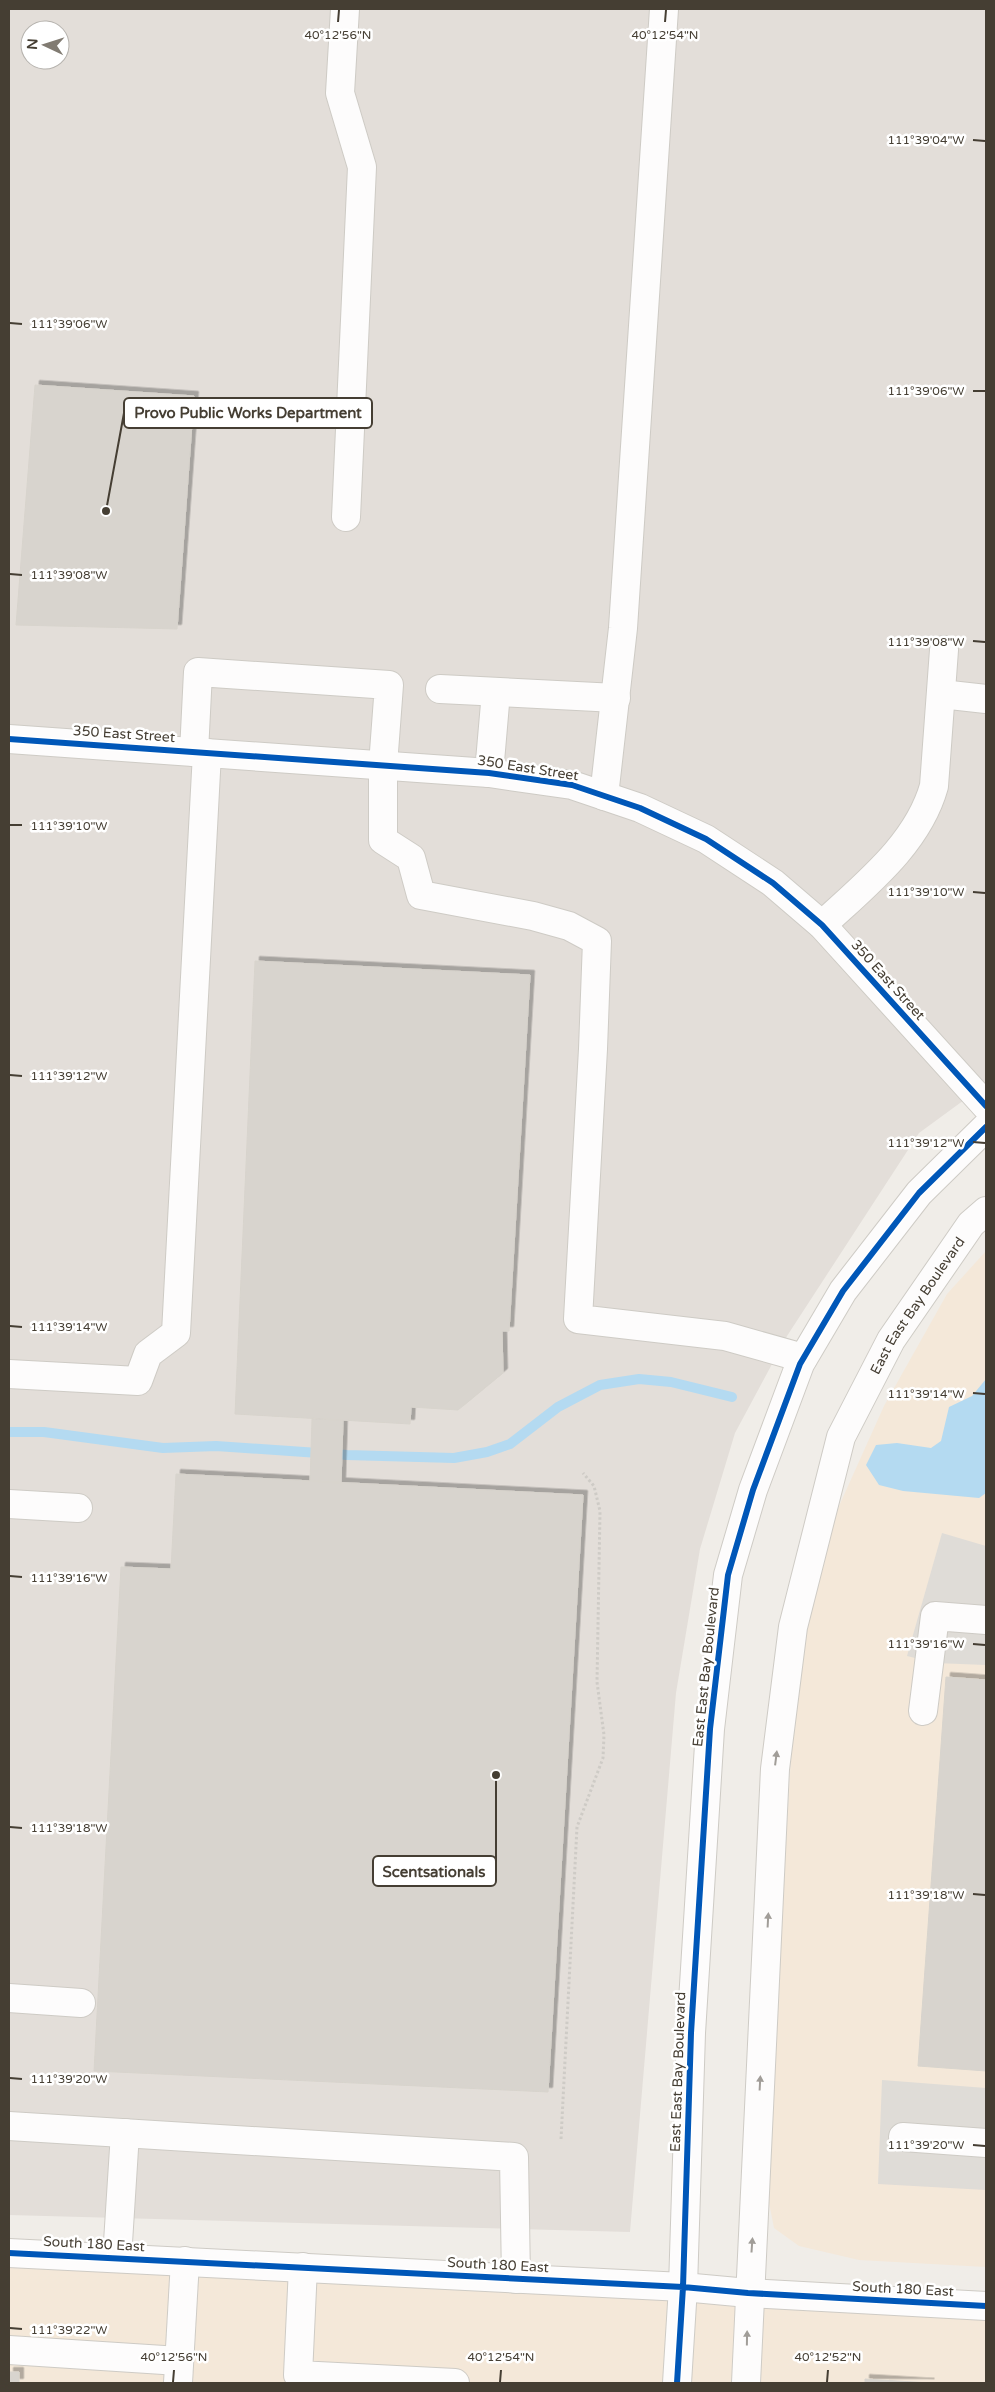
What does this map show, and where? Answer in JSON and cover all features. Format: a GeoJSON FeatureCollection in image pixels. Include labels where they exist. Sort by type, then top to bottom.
{"type":"FeatureCollection","features":[{"type":"Feature","properties":{"kind":"street"},"geometry":{"type":"LineString","coordinates":[[345,9],[340,93],[362,167],[346,516]]}},
{"type":"Feature","properties":{"kind":"street"},"geometry":{"type":"LineString","coordinates":[[604,796],[624,628],[664,9]]}},
{"type":"Feature","properties":{"kind":"street"},"geometry":{"type":"LineString","coordinates":[[822,925],[879,871],[915,830],[929,806],[934,786],[944,650]]}},
{"type":"Feature","properties":{"kind":"street"},"geometry":{"type":"LineString","coordinates":[[9,1374],[138,1381],[148,1354],[176,1333],[201,752],[198,672],[389,685],[383,766],[383,840],[411,858],[421,895],[533,916],[569,926],[598,941],[578,1319],[725,1336],[803,1358]]}},
{"type":"Feature","properties":{"kind":"street"},"geometry":{"type":"LineString","coordinates":[[440,689],[616,698]]}},
{"type":"Feature","properties":{"kind":"street"},"geometry":{"type":"LineString","coordinates":[[489,773],[496,692]]}},
{"type":"Feature","properties":{"kind":"street"},"geometry":{"type":"LineString","coordinates":[[941,694],[986,699]]}},
{"type":"Feature","properties":{"kind":"street","name":"350 East Street"},"geometry":{"type":"LineString","coordinates":[[9,739],[489,773],[572,785],[640,808],[706,839],[773,883],[822,925],[986,1106]]}},
{"type":"Feature","properties":{"kind":"street","name":"East East Bay Boulevard"},"geometry":{"type":"LineString","coordinates":[[677,2383],[683,2288],[691,2033],[710,1730],[728,1575],[753,1490],[803,1358],[843,1291],[919,1193],[986,1127]]}},
{"type":"Feature","properties":{"kind":"street","name":"East East Bay Boulevard"},"geometry":{"type":"LineString","coordinates":[[746,2383],[748,2293],[754,2217],[775,1769],[792,1627],[841,1437],[892,1340],[971,1224],[986,1211]]}},
{"type":"Feature","properties":{"kind":"street"},"geometry":{"type":"LineString","coordinates":[[9,1504],[78,1508]]}},
{"type":"Feature","properties":{"kind":"street"},"geometry":{"type":"LineString","coordinates":[[923,1710],[934,1616],[986,1620]]}},
{"type":"Feature","properties":{"kind":"street"},"geometry":{"type":"LineString","coordinates":[[9,1998],[81,2003]]}},
{"type":"Feature","properties":{"kind":"street"},"geometry":{"type":"LineString","coordinates":[[9,2126],[514,2157],[516,2278]]}},
{"type":"Feature","properties":{"kind":"street"},"geometry":{"type":"LineString","coordinates":[[117,2258],[125,2133]]}},
{"type":"Feature","properties":{"kind":"street"},"geometry":{"type":"LineString","coordinates":[[903,2137],[986,2143]]}},
{"type":"Feature","properties":{"kind":"street","name":"South 180 East"},"geometry":{"type":"LineString","coordinates":[[9,2253],[516,2278],[986,2306]]}},
{"type":"Feature","properties":{"kind":"street"},"geometry":{"type":"LineString","coordinates":[[9,2350],[178,2372],[185,2261]]}},
{"type":"Feature","properties":{"kind":"street"},"geometry":{"type":"LineString","coordinates":[[303,2267],[298,2375],[455,2383]]}},
{"type":"Feature","properties":{"kind":"path"},"geometry":{"type":"LineString","coordinates":[[561,2139],[577,1827],[583,1806],[600,1770],[604,1746],[597,1682],[600,1511],[594,1486],[583,1473]]}},
{"type":"Feature","properties":{"kind":"shaded area"},"geometry":{"type":"Polygon","coordinates":[[[9,9],[986,9],[986,1084],[919,1133],[787,1336],[735,1433],[700,1549],[676,1693],[630,2232],[9,2215],[9,9]]]}},
{"type":"Feature","properties":{"kind":"shaded area"},"geometry":{"type":"Polygon","coordinates":[[[986,1251],[986,2267],[859,2260],[799,2246],[774,2228],[766,2188],[797,1653],[826,1535],[884,1406],[947,1294],[986,1251]]]}},
{"type":"Feature","properties":{"kind":"shaded area"},"geometry":{"type":"Polygon","coordinates":[[[942,1533],[986,1546],[986,1665],[935,1663],[907,1656],[942,1533]]]}},
{"type":"Feature","properties":{"kind":"shaded area"},"geometry":{"type":"Polygon","coordinates":[[[882,2080],[986,2088],[986,2190],[878,2184],[882,2080]]]}},
{"type":"Feature","properties":{"kind":"shaded area"},"geometry":{"type":"Polygon","coordinates":[[[9,2252],[986,2306],[986,2383],[9,2383],[9,2252]]]}},
{"type":"Feature","properties":{"kind":"water"},"geometry":{"type":"Polygon","coordinates":[[[986,1379],[986,1493],[979,1498],[903,1491],[879,1485],[866,1465],[876,1445],[897,1443],[931,1448],[941,1441],[949,1407],[972,1396],[986,1379]]]}},
{"type":"Feature","properties":{"kind":"building"},"geometry":{"type":"Polygon","coordinates":[[[35,385],[194,396],[177,629],[16,625],[35,385]]]}},
{"type":"Feature","properties":{"kind":"building"},"geometry":{"type":"Polygon","coordinates":[[[255,961],[530,975],[509,1331],[502,1331],[503,1373],[458,1410],[411,1407],[410,1424],[235,1414],[255,961]]]}},
{"type":"Feature","properties":{"kind":"building"},"geometry":{"type":"Polygon","coordinates":[[[312,1419],[343,1420],[341,1483],[310,1481],[312,1419]]]}},
{"type":"Feature","properties":{"kind":"building"},"geometry":{"type":"Polygon","coordinates":[[[176,1474],[583,1495],[548,2092],[94,2071],[121,1567],[171,1569],[176,1474]]]}},
{"type":"Feature","properties":{"kind":"building"},"geometry":{"type":"Polygon","coordinates":[[[946,1677],[986,1680],[986,2071],[918,2066],[946,1677]]]}},
{"type":"Feature","properties":{"kind":"building"},"geometry":{"type":"Polygon","coordinates":[[[9,2372],[19,2372],[19,2383],[9,2383],[9,2372]]]}},
{"type":"Feature","properties":{"kind":"building"},"geometry":{"type":"Polygon","coordinates":[[[865,2379],[930,2383],[865,2383],[865,2379]]]}},
{"type":"Feature","properties":{"kind":"waterway"},"geometry":{"type":"LineString","coordinates":[[9,1432],[44,1432],[163,1448],[216,1446],[347,1455],[454,1458],[487,1452],[510,1444],[558,1407],[600,1385],[639,1379],[671,1382],[732,1397]]}},
{"type":"Feature","properties":{"kind":"cycle path"},"geometry":{"type":"LineString","coordinates":[[9,739],[489,773],[572,785],[640,808],[706,839],[773,883],[822,925],[986,1106]]}},
{"type":"Feature","properties":{"kind":"cycle path"},"geometry":{"type":"LineString","coordinates":[[677,2383],[683,2287],[691,2033],[710,1729],[728,1575],[753,1490],[800,1364],[843,1291],[919,1193],[986,1127]]}},
{"type":"Feature","properties":{"kind":"cycle path"},"geometry":{"type":"LineString","coordinates":[[9,2253],[683,2287],[748,2293],[986,2306]]}},
{"type":"Feature","properties":{"kind":"place","name":"Provo Public Works Department"},"geometry":{"type":"Point","coordinates":[106,511]}},
{"type":"Feature","properties":{"kind":"place","name":"Scentsationals"},"geometry":{"type":"Point","coordinates":[496,1775]}}]}
